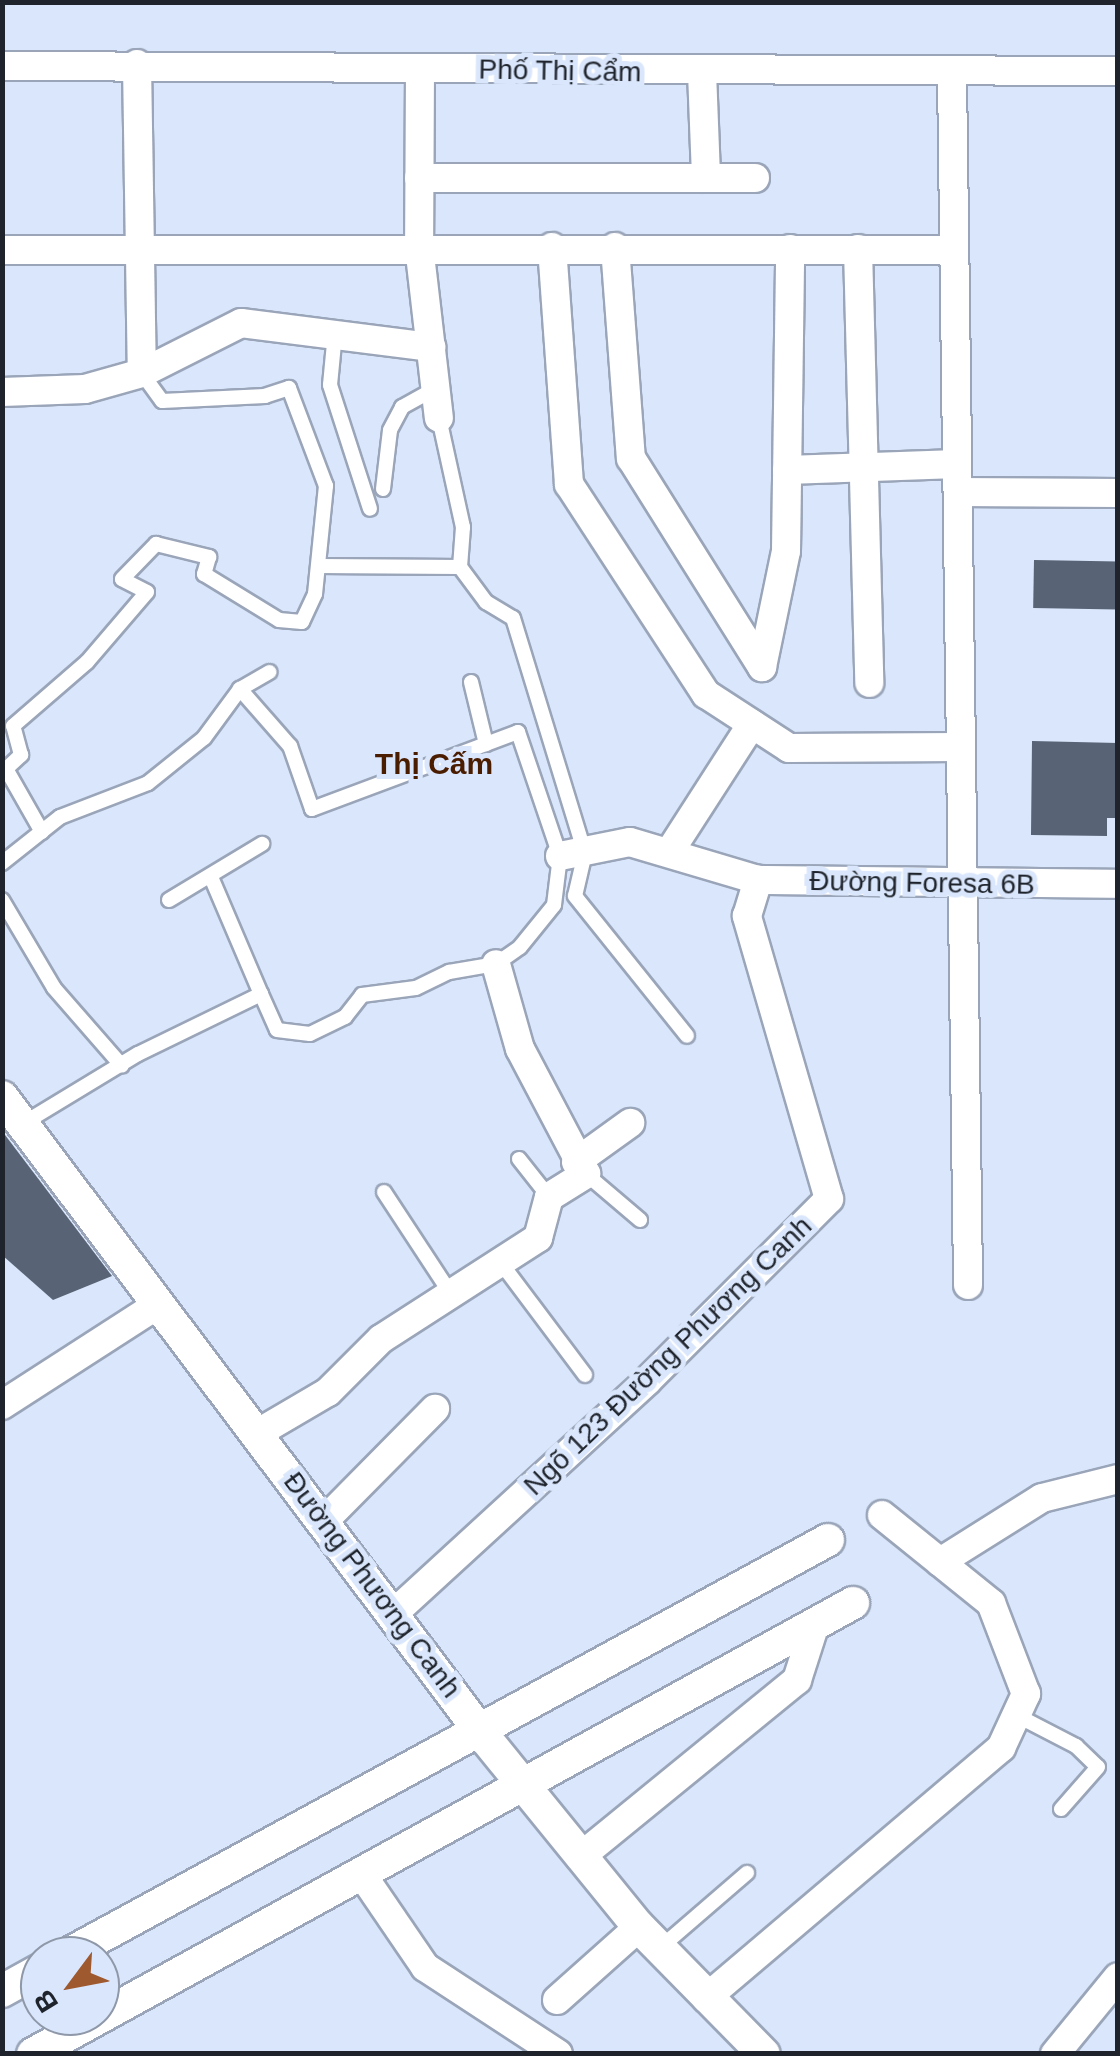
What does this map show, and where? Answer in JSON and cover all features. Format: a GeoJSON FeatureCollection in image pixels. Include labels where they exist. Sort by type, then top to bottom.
{"type":"FeatureCollection","features":[{"type":"Feature","properties":{"kind":"street","name":"Phố Thị Cẩm"},"geometry":{"type":"LineString","coordinates":[[2,66],[136,64],[952,75],[1118,71]]}},
{"type":"Feature","properties":{"kind":"street"},"geometry":{"type":"LineString","coordinates":[[136,64],[142,373]]}},
{"type":"Feature","properties":{"kind":"street"},"geometry":{"type":"LineString","coordinates":[[420,70],[419,246],[438,418]]}},
{"type":"Feature","properties":{"kind":"street"},"geometry":{"type":"LineString","coordinates":[[702,72],[706,178]]}},
{"type":"Feature","properties":{"kind":"street"},"geometry":{"type":"LineString","coordinates":[[952,75],[968,1285]]}},
{"type":"Feature","properties":{"kind":"street"},"geometry":{"type":"LineString","coordinates":[[419,178],[755,178]]}},
{"type":"Feature","properties":{"kind":"street"},"geometry":{"type":"LineString","coordinates":[[2,250],[419,246],[954,250]]}},
{"type":"Feature","properties":{"kind":"street"},"geometry":{"type":"LineString","coordinates":[[552,247],[569,484],[706,694],[788,748],[960,747]]}},
{"type":"Feature","properties":{"kind":"street"},"geometry":{"type":"LineString","coordinates":[[615,247],[630,458],[762,666],[786,551],[790,249]]}},
{"type":"Feature","properties":{"kind":"street"},"geometry":{"type":"LineString","coordinates":[[858,250],[868,683]]}},
{"type":"Feature","properties":{"kind":"street"},"geometry":{"type":"LineString","coordinates":[[2,392],[85,389],[142,373],[241,322],[432,348]]}},
{"type":"Feature","properties":{"kind":"street"},"geometry":{"type":"LineString","coordinates":[[787,470],[864,466],[1118,493]]}},
{"type":"Feature","properties":{"kind":"street"},"geometry":{"type":"LineString","coordinates":[[670,851],[752,724]]}},
{"type":"Feature","properties":{"kind":"street","name":"Đường Foresa 6B"},"geometry":{"type":"LineString","coordinates":[[572,855],[630,842],[670,851],[727,875],[758,880],[1118,884]]}},
{"type":"Feature","properties":{"kind":"street","name":"Ngõ 123 Đường Phương Canh"},"geometry":{"type":"LineString","coordinates":[[393,1614],[648,1380],[830,1199],[747,916],[758,880]]}},
{"type":"Feature","properties":{"kind":"street"},"geometry":{"type":"LineString","coordinates":[[496,964],[520,1049],[581,1168]]}},
{"type":"Feature","properties":{"kind":"street","name":"Đường Phương Canh"},"geometry":{"type":"LineString","coordinates":[[2,1097],[523,1786],[649,1938],[764,2054]]}},
{"type":"Feature","properties":{"kind":"street"},"geometry":{"type":"LineString","coordinates":[[258,1434],[328,1392],[381,1339],[538,1238],[550,1197],[630,1123]]}},
{"type":"Feature","properties":{"kind":"street"},"geometry":{"type":"LineString","coordinates":[[2,1405],[157,1305]]}},
{"type":"Feature","properties":{"kind":"street"},"geometry":{"type":"LineString","coordinates":[[324,1521],[436,1409]]}},
{"type":"Feature","properties":{"kind":"street"},"geometry":{"type":"LineString","coordinates":[[940,1562],[1042,1498],[1118,1479]]}},
{"type":"Feature","properties":{"kind":"street"},"geometry":{"type":"LineString","coordinates":[[706,1998],[1000,1748],[1026,1694],[991,1603],[882,1514]]}},
{"type":"Feature","properties":{"kind":"street"},"geometry":{"type":"LineString","coordinates":[[101,1936],[477,1727],[828,1540]]}},
{"type":"Feature","properties":{"kind":"street"},"geometry":{"type":"LineString","coordinates":[[36,2053],[853,1603]]}},
{"type":"Feature","properties":{"kind":"street"},"geometry":{"type":"LineString","coordinates":[[580,1857],[797,1680],[814,1624]]}},
{"type":"Feature","properties":{"kind":"street"},"geometry":{"type":"LineString","coordinates":[[363,1876],[424,1967],[558,2054]]}},
{"type":"Feature","properties":{"kind":"street"},"geometry":{"type":"LineString","coordinates":[[557,2000],[649,1938]]}},
{"type":"Feature","properties":{"kind":"street"},"geometry":{"type":"LineString","coordinates":[[1054,2054],[1118,1978]]}},
{"type":"Feature","properties":{"kind":"lane"},"geometry":{"type":"LineString","coordinates":[[335,332],[330,385],[370,509]]}},
{"type":"Feature","properties":{"kind":"lane"},"geometry":{"type":"LineString","coordinates":[[42,832],[6,769],[20,755],[12,726],[87,662],[147,592],[122,579],[156,544],[209,558],[204,574],[279,620],[302,622],[320,566],[326,486],[289,388],[266,396],[162,401],[142,373]]}},
{"type":"Feature","properties":{"kind":"lane"},"geometry":{"type":"LineString","coordinates":[[383,489],[390,430],[402,408],[436,388]]}},
{"type":"Feature","properties":{"kind":"lane"},"geometry":{"type":"LineString","coordinates":[[438,418],[463,527],[460,568],[486,602],[514,618],[572,855],[579,902],[687,1036]]}},
{"type":"Feature","properties":{"kind":"lane"},"geometry":{"type":"LineString","coordinates":[[320,566],[460,568]]}},
{"type":"Feature","properties":{"kind":"lane"},"geometry":{"type":"LineString","coordinates":[[2,863],[60,817],[148,783],[204,738],[240,688],[270,672]]}},
{"type":"Feature","properties":{"kind":"lane"},"geometry":{"type":"LineString","coordinates":[[471,682],[486,744]]}},
{"type":"Feature","properties":{"kind":"lane"},"geometry":{"type":"LineString","coordinates":[[211,877],[277,1030],[310,1034],[345,1017],[362,995],[416,988],[449,972],[496,964],[520,946],[554,905],[572,855],[518,732],[312,809],[290,746],[240,688]]}},
{"type":"Feature","properties":{"kind":"lane"},"geometry":{"type":"LineString","coordinates":[[169,900],[262,844]]}},
{"type":"Feature","properties":{"kind":"lane"},"geometry":{"type":"LineString","coordinates":[[2,900],[54,988],[122,1066]]}},
{"type":"Feature","properties":{"kind":"lane"},"geometry":{"type":"LineString","coordinates":[[554,905],[579,902]]}},
{"type":"Feature","properties":{"kind":"lane"},"geometry":{"type":"LineString","coordinates":[[22,1124],[122,1066],[261,994]]}},
{"type":"Feature","properties":{"kind":"lane"},"geometry":{"type":"LineString","coordinates":[[519,1158],[550,1197]]}},
{"type":"Feature","properties":{"kind":"lane"},"geometry":{"type":"LineString","coordinates":[[581,1168],[640,1220]]}},
{"type":"Feature","properties":{"kind":"lane"},"geometry":{"type":"LineString","coordinates":[[384,1192],[451,1294]]}},
{"type":"Feature","properties":{"kind":"lane"},"geometry":{"type":"LineString","coordinates":[[501,1263],[585,1375]]}},
{"type":"Feature","properties":{"kind":"lane"},"geometry":{"type":"LineString","coordinates":[[1016,1715],[1076,1746],[1098,1767],[1061,1809]]}},
{"type":"Feature","properties":{"kind":"lane"},"geometry":{"type":"LineString","coordinates":[[649,1938],[747,1872]]}},
{"type":"Feature","properties":{"kind":"building"},"geometry":{"type":"Polygon","coordinates":[[[1034,560],[1118,561],[1117,609],[1033,608],[1034,560]]]}},
{"type":"Feature","properties":{"kind":"building"},"geometry":{"type":"Polygon","coordinates":[[[1032,741],[1118,743],[1118,818],[1107,818],[1107,836],[1031,835],[1032,741]]]}},
{"type":"Feature","properties":{"kind":"building"},"geometry":{"type":"Polygon","coordinates":[[[2,1131],[112,1276],[53,1300],[2,1255],[2,1131]]]}},
{"type":"Feature","properties":{"kind":"district","name":"Thị Cấm"},"geometry":{"type":"Point","coordinates":[434,764]}}]}
